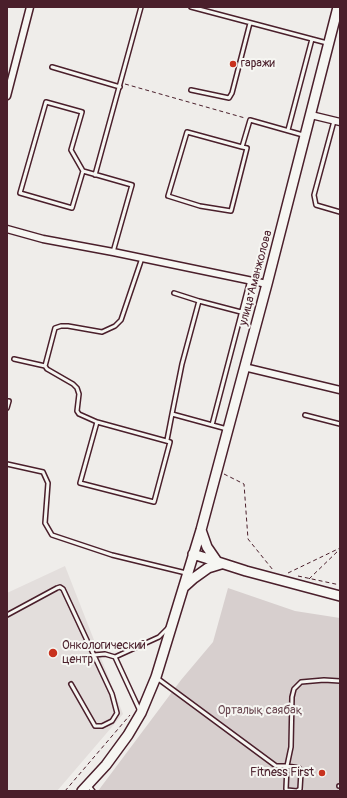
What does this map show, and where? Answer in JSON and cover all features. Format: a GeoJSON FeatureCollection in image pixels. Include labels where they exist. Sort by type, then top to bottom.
{"type":"FeatureCollection","features":[{"type":"Feature","properties":{"kind":"main road","name":"улица Аманжолова"},"geometry":{"type":"LineString","coordinates":[[187,573],[201,530],[267,284],[338,7]]}},
{"type":"Feature","properties":{"kind":"main road"},"geometry":{"type":"LineString","coordinates":[[201,530],[207,547],[220,563]]}},
{"type":"Feature","properties":{"kind":"main road"},"geometry":{"type":"LineString","coordinates":[[193,554],[220,563],[340,596]]}},
{"type":"Feature","properties":{"kind":"main road"},"geometry":{"type":"LineString","coordinates":[[184,587],[208,568],[220,563]]}},
{"type":"Feature","properties":{"kind":"main road"},"geometry":{"type":"LineString","coordinates":[[88,789],[120,747],[156,677],[187,573]]}},
{"type":"Feature","properties":{"kind":"street"},"geometry":{"type":"LineString","coordinates":[[7,96],[30,7]]}},
{"type":"Feature","properties":{"kind":"street"},"geometry":{"type":"LineString","coordinates":[[311,115],[337,121]]}},
{"type":"Feature","properties":{"kind":"street"},"geometry":{"type":"LineString","coordinates":[[7,230],[43,239],[267,284]]}},
{"type":"Feature","properties":{"kind":"street"},"geometry":{"type":"LineString","coordinates":[[244,367],[340,390]]}},
{"type":"Feature","properties":{"kind":"lane"},"geometry":{"type":"LineString","coordinates":[[95,175],[141,7]]}},
{"type":"Feature","properties":{"kind":"lane"},"geometry":{"type":"LineString","coordinates":[[191,7],[329,44]]}},
{"type":"Feature","properties":{"kind":"lane"},"geometry":{"type":"LineString","coordinates":[[191,90],[229,98],[232,93],[250,23]]}},
{"type":"Feature","properties":{"kind":"lane"},"geometry":{"type":"LineString","coordinates":[[288,130],[312,39]]}},
{"type":"Feature","properties":{"kind":"lane"},"geometry":{"type":"LineString","coordinates":[[52,67],[120,87]]}},
{"type":"Feature","properties":{"kind":"lane"},"geometry":{"type":"LineString","coordinates":[[83,171],[72,208],[20,193],[46,102],[82,112],[71,150],[83,171],[132,186],[113,252]]}},
{"type":"Feature","properties":{"kind":"lane"},"geometry":{"type":"LineString","coordinates":[[242,147],[250,120],[305,136]]}},
{"type":"Feature","properties":{"kind":"lane"},"geometry":{"type":"LineString","coordinates":[[337,121],[314,195],[316,205],[340,212]]}},
{"type":"Feature","properties":{"kind":"lane"},"geometry":{"type":"LineString","coordinates":[[187,132],[242,147],[247,148],[231,211],[200,206],[168,196],[187,132]]}},
{"type":"Feature","properties":{"kind":"lane"},"geometry":{"type":"LineString","coordinates":[[45,366],[55,328],[60,326],[68,326],[102,332],[115,326],[121,320],[142,258]]}},
{"type":"Feature","properties":{"kind":"lane"},"geometry":{"type":"LineString","coordinates":[[212,425],[250,280]]}},
{"type":"Feature","properties":{"kind":"lane"},"geometry":{"type":"LineString","coordinates":[[174,293],[199,302],[241,312]]}},
{"type":"Feature","properties":{"kind":"lane"},"geometry":{"type":"LineString","coordinates":[[96,422],[80,483],[154,502],[170,442],[167,440],[182,364],[199,302]]}},
{"type":"Feature","properties":{"kind":"lane"},"geometry":{"type":"LineString","coordinates":[[14,359],[45,366],[47,369],[73,384],[77,388],[79,394],[77,410],[79,414],[96,422],[167,440]]}},
{"type":"Feature","properties":{"kind":"lane"},"geometry":{"type":"LineString","coordinates":[[7,401],[9,401],[7,408]]}},
{"type":"Feature","properties":{"kind":"lane"},"geometry":{"type":"LineString","coordinates":[[172,414],[228,429]]}},
{"type":"Feature","properties":{"kind":"lane"},"geometry":{"type":"LineString","coordinates":[[305,415],[340,424]]}},
{"type":"Feature","properties":{"kind":"lane"},"geometry":{"type":"LineString","coordinates":[[7,464],[42,472],[48,483],[44,523],[52,535],[112,555],[187,573]]}},
{"type":"Feature","properties":{"kind":"lane"},"geometry":{"type":"LineString","coordinates":[[7,615],[57,588],[60,587],[63,589],[117,709],[117,713],[112,721],[102,726],[95,726],[71,684]]}},
{"type":"Feature","properties":{"kind":"lane"},"geometry":{"type":"LineString","coordinates":[[94,655],[105,654],[115,657],[159,637],[174,620]]}},
{"type":"Feature","properties":{"kind":"lane"},"geometry":{"type":"LineString","coordinates":[[115,657],[139,710]]}},
{"type":"Feature","properties":{"kind":"lane"},"geometry":{"type":"LineString","coordinates":[[156,677],[276,766],[287,766],[299,768],[302,772],[300,789],[297,791],[286,789],[287,766],[291,747],[292,697],[294,690],[301,682],[324,680],[340,681]]}},
{"type":"Feature","properties":{"kind":"path"},"geometry":{"type":"LineString","coordinates":[[121,82],[250,120]]}},
{"type":"Feature","properties":{"kind":"path"},"geometry":{"type":"LineString","coordinates":[[216,470],[244,484],[248,539],[272,569]]}},
{"type":"Feature","properties":{"kind":"path"},"geometry":{"type":"LineString","coordinates":[[309,579],[340,548]]}},
{"type":"Feature","properties":{"kind":"path"},"geometry":{"type":"LineString","coordinates":[[292,575],[287,573],[340,548]]}},
{"type":"Feature","properties":{"kind":"path"},"geometry":{"type":"LineString","coordinates":[[298,576],[340,585]]}},
{"type":"Feature","properties":{"kind":"path"},"geometry":{"type":"LineString","coordinates":[[65,791],[139,710]]}},
{"type":"Feature","properties":{"kind":"shaded area","name":"Онкологический центр"},"geometry":{"type":"Polygon","coordinates":[[[65,566],[123,714],[57,791],[7,791],[7,593],[65,566]]]}},
{"type":"Feature","properties":{"kind":"green space","name":"Орталық саябақ"},"geometry":{"type":"Polygon","coordinates":[[[228,588],[295,611],[340,618],[340,791],[98,791],[181,680],[213,642],[228,588]]]}},
{"type":"Feature","properties":{"kind":"place","name":"гаражи"},"geometry":{"type":"Point","coordinates":[233,64]}},
{"type":"Feature","properties":{"kind":"place","name":"Онкологический центр"},"geometry":{"type":"Point","coordinates":[53,653]}},
{"type":"Feature","properties":{"kind":"place","name":"Fitness First"},"geometry":{"type":"Point","coordinates":[322,773]}}]}
